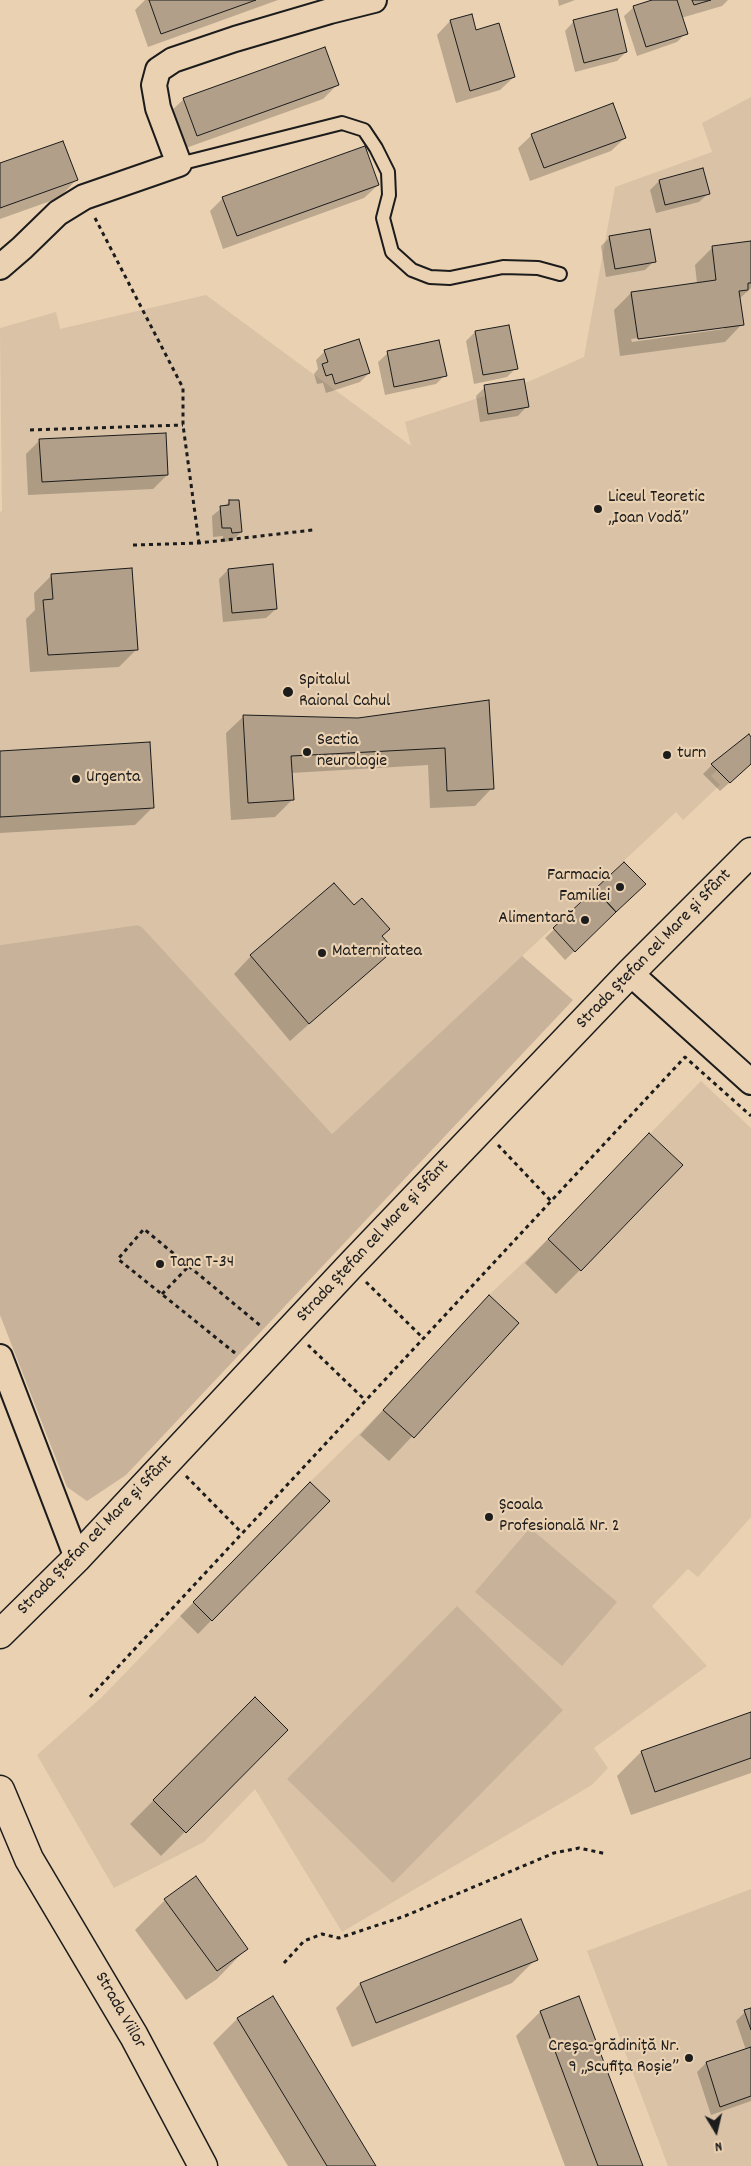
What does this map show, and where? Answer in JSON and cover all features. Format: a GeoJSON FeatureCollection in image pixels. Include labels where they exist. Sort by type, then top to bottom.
{"type":"FeatureCollection","features":[{"type":"Feature","properties":{"kind":"main road","name":"Strada Ștefan cel Mare și Sfânt"},"geometry":{"type":"LineString","coordinates":[[0,1634],[77,1558],[350,1266],[630,973],[751,852]]}},
{"type":"Feature","properties":{"kind":"main road"},"geometry":{"type":"LineString","coordinates":[[0,1790],[29,1859]]}},
{"type":"Feature","properties":{"kind":"main road"},"geometry":{"type":"LineString","coordinates":[[0,1831],[29,1859]]}},
{"type":"Feature","properties":{"kind":"main road","name":"Strada Viilor"},"geometry":{"type":"LineString","coordinates":[[29,1859],[134,2036],[203,2166]]}},
{"type":"Feature","properties":{"kind":"street"},"geometry":{"type":"LineString","coordinates":[[0,266],[22,248],[58,213],[84,197],[179,164],[158,108],[154,85],[158,70],[173,60],[235,39],[374,0]]}},
{"type":"Feature","properties":{"kind":"street"},"geometry":{"type":"LineString","coordinates":[[630,973],[751,1082]]}},
{"type":"Feature","properties":{"kind":"street"},"geometry":{"type":"LineString","coordinates":[[0,1357],[77,1558]]}},
{"type":"Feature","properties":{"kind":"lane"},"geometry":{"type":"LineString","coordinates":[[179,164],[342,123],[364,130],[388,172],[389,195],[383,218],[392,252],[412,270],[430,277],[450,278],[503,267],[538,268],[560,274]]}},
{"type":"Feature","properties":{"kind":"path"},"geometry":{"type":"LineString","coordinates":[[84,197],[183,388],[183,425],[199,543]]}},
{"type":"Feature","properties":{"kind":"path"},"geometry":{"type":"LineString","coordinates":[[30,430],[183,425]]}},
{"type":"Feature","properties":{"kind":"path"},"geometry":{"type":"LineString","coordinates":[[133,545],[199,543],[313,530]]}},
{"type":"Feature","properties":{"kind":"path"},"geometry":{"type":"LineString","coordinates":[[90,1697],[685,1057],[751,1116]]}},
{"type":"Feature","properties":{"kind":"path"},"geometry":{"type":"LineString","coordinates":[[482,1128],[551,1201]]}},
{"type":"Feature","properties":{"kind":"path"},"geometry":{"type":"LineString","coordinates":[[255,1369],[118,1259],[144,1230],[188,1267],[286,1335],[365,1400]]}},
{"type":"Feature","properties":{"kind":"path"},"geometry":{"type":"LineString","coordinates":[[350,1266],[423,1338]]}},
{"type":"Feature","properties":{"kind":"path"},"geometry":{"type":"LineString","coordinates":[[162,1294],[188,1267]]}},
{"type":"Feature","properties":{"kind":"path"},"geometry":{"type":"LineString","coordinates":[[170,1459],[242,1533]]}},
{"type":"Feature","properties":{"kind":"path"},"geometry":{"type":"LineString","coordinates":[[284,1963],[304,1941],[322,1934],[339,1938],[405,1916],[554,1853],[578,1848],[607,1854]]}},
{"type":"Feature","properties":{"kind":"shaded area","name":"Spitalul Raional Cahul"},"geometry":{"type":"Polygon","coordinates":[[[751,97],[751,732],[732,751],[735,753],[711,776],[720,785],[683,820],[676,812],[332,1134],[142,927],[137,925],[0,945],[0,512],[2,511],[0,328],[56,312],[60,329],[206,295],[411,446],[405,422],[530,381],[584,357],[615,187],[712,152],[702,123],[751,97]]]}},
{"type":"Feature","properties":{"kind":"shaded area"},"geometry":{"type":"Polygon","coordinates":[[[137,925],[142,927],[332,1134],[522,956],[573,1000],[126,1475],[87,1501],[67,1487],[0,1315],[0,945],[137,925]]]}},
{"type":"Feature","properties":{"kind":"shaded area","name":"Școala Profesională Nr. 2"},"geometry":{"type":"Polygon","coordinates":[[[701,1081],[751,1128],[751,1517],[698,1577],[688,1569],[652,1606],[707,1666],[594,1748],[608,1768],[592,1785],[342,1932],[255,1789],[204,1842],[114,1888],[37,1755],[102,1697],[310,1482],[383,1410],[489,1295],[548,1239],[701,1081]]]}},
{"type":"Feature","properties":{"kind":"shaded area"},"geometry":{"type":"Polygon","coordinates":[[[530,1528],[617,1602],[562,1666],[475,1592],[530,1528]]]}},
{"type":"Feature","properties":{"kind":"shaded area"},"geometry":{"type":"Polygon","coordinates":[[[457,1606],[563,1710],[393,1883],[287,1779],[457,1606]]]}},
{"type":"Feature","properties":{"kind":"shaded area","name":"Creșa-grădiniță Nr. 9 „Scufița Roșie”"},"geometry":{"type":"Polygon","coordinates":[[[751,1889],[751,2166],[668,2166],[587,1951],[751,1889]]]}},
{"type":"Feature","properties":{"kind":"building"},"geometry":{"type":"Polygon","coordinates":[[[149,0],[256,0],[161,34],[149,0]]]}},
{"type":"Feature","properties":{"kind":"building"},"geometry":{"type":"Polygon","coordinates":[[[652,0],[677,0],[688,34],[646,47],[633,6],[652,0]]]}},
{"type":"Feature","properties":{"kind":"building"},"geometry":{"type":"Polygon","coordinates":[[[692,0],[711,0],[694,5],[692,0]]]}},
{"type":"Feature","properties":{"kind":"building"},"geometry":{"type":"Polygon","coordinates":[[[617,9],[627,52],[584,63],[573,20],[617,9]]]}},
{"type":"Feature","properties":{"kind":"building"},"geometry":{"type":"Polygon","coordinates":[[[472,14],[476,30],[499,23],[515,77],[470,91],[450,20],[472,14]]]}},
{"type":"Feature","properties":{"kind":"building"},"geometry":{"type":"Polygon","coordinates":[[[325,47],[339,85],[197,136],[183,98],[325,47]]]}},
{"type":"Feature","properties":{"kind":"building"},"geometry":{"type":"Polygon","coordinates":[[[613,103],[626,138],[544,168],[531,134],[613,103]]]}},
{"type":"Feature","properties":{"kind":"building"},"geometry":{"type":"Polygon","coordinates":[[[63,141],[78,180],[0,208],[0,163],[63,141]]]}},
{"type":"Feature","properties":{"kind":"building"},"geometry":{"type":"Polygon","coordinates":[[[365,146],[379,185],[237,236],[222,197],[365,146]]]}},
{"type":"Feature","properties":{"kind":"building"},"geometry":{"type":"Polygon","coordinates":[[[703,168],[710,194],[665,205],[659,180],[703,168]]]}},
{"type":"Feature","properties":{"kind":"building"},"geometry":{"type":"Polygon","coordinates":[[[650,229],[656,262],[615,269],[609,236],[650,229]]]}},
{"type":"Feature","properties":{"kind":"building"},"geometry":{"type":"Polygon","coordinates":[[[751,241],[751,283],[748,283],[748,290],[739,291],[744,325],[638,339],[631,292],[716,280],[712,246],[751,241]]]}},
{"type":"Feature","properties":{"kind":"building"},"geometry":{"type":"Polygon","coordinates":[[[509,325],[518,369],[483,375],[475,331],[509,325]]]}},
{"type":"Feature","properties":{"kind":"building"},"geometry":{"type":"Polygon","coordinates":[[[359,339],[370,373],[335,384],[332,374],[326,376],[322,364],[328,362],[324,350],[359,339]]]}},
{"type":"Feature","properties":{"kind":"building"},"geometry":{"type":"Polygon","coordinates":[[[439,340],[447,376],[394,387],[387,351],[439,340]]]}},
{"type":"Feature","properties":{"kind":"building"},"geometry":{"type":"Polygon","coordinates":[[[524,379],[529,407],[488,414],[484,385],[524,379]]]}},
{"type":"Feature","properties":{"kind":"building"},"geometry":{"type":"Polygon","coordinates":[[[166,433],[168,475],[42,482],[39,439],[166,433]]]}},
{"type":"Feature","properties":{"kind":"building"},"geometry":{"type":"Polygon","coordinates":[[[229,500],[239,500],[242,532],[232,533],[231,528],[222,528],[220,506],[229,505],[229,500]]]}},
{"type":"Feature","properties":{"kind":"building"},"geometry":{"type":"Polygon","coordinates":[[[273,564],[277,609],[232,613],[228,569],[273,564]]]}},
{"type":"Feature","properties":{"kind":"building"},"geometry":{"type":"Polygon","coordinates":[[[132,568],[138,650],[48,655],[43,600],[53,599],[51,574],[132,568]]]}},
{"type":"Feature","properties":{"kind":"building","name":"Sectia neurologie"},"geometry":{"type":"Polygon","coordinates":[[[489,700],[494,789],[447,791],[445,748],[291,756],[294,800],[248,803],[243,715],[358,718],[489,700]]]}},
{"type":"Feature","properties":{"kind":"building"},"geometry":{"type":"Polygon","coordinates":[[[749,734],[751,737],[751,764],[730,783],[711,764],[749,734]]]}},
{"type":"Feature","properties":{"kind":"building","name":"Urgenta"},"geometry":{"type":"Polygon","coordinates":[[[150,742],[154,808],[0,817],[0,751],[150,742]]]}},
{"type":"Feature","properties":{"kind":"building","name":"Farmacia Familiei"},"geometry":{"type":"Polygon","coordinates":[[[624,862],[646,884],[616,912],[595,889],[624,862]]]}},
{"type":"Feature","properties":{"kind":"building","name":"Maternitatea"},"geometry":{"type":"Polygon","coordinates":[[[334,883],[354,905],[362,898],[390,929],[382,936],[394,950],[309,1024],[250,955],[334,883]]]}},
{"type":"Feature","properties":{"kind":"building","name":"Alimentară"},"geometry":{"type":"Polygon","coordinates":[[[595,889],[616,912],[575,952],[553,928],[595,889]]]}},
{"type":"Feature","properties":{"kind":"building"},"geometry":{"type":"Polygon","coordinates":[[[649,1133],[683,1165],[581,1271],[548,1239],[649,1133]]]}},
{"type":"Feature","properties":{"kind":"building"},"geometry":{"type":"Polygon","coordinates":[[[489,1295],[519,1323],[414,1438],[383,1410],[489,1295]]]}},
{"type":"Feature","properties":{"kind":"building"},"geometry":{"type":"Polygon","coordinates":[[[310,1482],[330,1501],[212,1621],[193,1602],[310,1482]]]}},
{"type":"Feature","properties":{"kind":"building"},"geometry":{"type":"Polygon","coordinates":[[[255,1697],[288,1730],[186,1833],[153,1800],[255,1697]]]}},
{"type":"Feature","properties":{"kind":"building"},"geometry":{"type":"Polygon","coordinates":[[[751,1712],[751,1758],[655,1792],[641,1751],[751,1712]]]}},
{"type":"Feature","properties":{"kind":"building"},"geometry":{"type":"Polygon","coordinates":[[[196,1876],[248,1949],[217,1971],[164,1899],[196,1876]]]}},
{"type":"Feature","properties":{"kind":"building"},"geometry":{"type":"Polygon","coordinates":[[[521,1919],[538,1960],[376,2023],[360,1983],[521,1919]]]}},
{"type":"Feature","properties":{"kind":"building"},"geometry":{"type":"Polygon","coordinates":[[[273,1996],[376,2166],[327,2166],[237,2018],[273,1996]]]}},
{"type":"Feature","properties":{"kind":"building"},"geometry":{"type":"Polygon","coordinates":[[[579,1996],[643,2166],[598,2166],[540,2011],[579,1996]]]}},
{"type":"Feature","properties":{"kind":"building"},"geometry":{"type":"Polygon","coordinates":[[[751,2008],[751,2030],[744,2010],[751,2008]]]}},
{"type":"Feature","properties":{"kind":"building"},"geometry":{"type":"Polygon","coordinates":[[[751,2047],[751,2096],[720,2107],[706,2062],[751,2047]]]}},
{"type":"Feature","properties":{"kind":"place","name":"Liceul Teoretic „Ioan Vodă”"},"geometry":{"type":"Point","coordinates":[598,509]}},
{"type":"Feature","properties":{"kind":"place","name":"Spitalul Raional Cahul"},"geometry":{"type":"Point","coordinates":[288,692]}},
{"type":"Feature","properties":{"kind":"place","name":"Sectia neurologie"},"geometry":{"type":"Point","coordinates":[307,752]}},
{"type":"Feature","properties":{"kind":"place","name":"turn"},"geometry":{"type":"Point","coordinates":[667,755]}},
{"type":"Feature","properties":{"kind":"place","name":"Urgenta"},"geometry":{"type":"Point","coordinates":[76,779]}},
{"type":"Feature","properties":{"kind":"place","name":"Farmacia Familiei"},"geometry":{"type":"Point","coordinates":[620,887]}},
{"type":"Feature","properties":{"kind":"place","name":"Alimentară"},"geometry":{"type":"Point","coordinates":[585,920]}},
{"type":"Feature","properties":{"kind":"place","name":"Maternitatea"},"geometry":{"type":"Point","coordinates":[322,953]}},
{"type":"Feature","properties":{"kind":"place","name":"Tanc T-34"},"geometry":{"type":"Point","coordinates":[160,1264]}},
{"type":"Feature","properties":{"kind":"place","name":"Școala Profesională Nr. 2"},"geometry":{"type":"Point","coordinates":[489,1517]}},
{"type":"Feature","properties":{"kind":"place","name":"Creșa-grădiniță Nr. 9 „Scufița Roșie”"},"geometry":{"type":"Point","coordinates":[689,2058]}}]}
